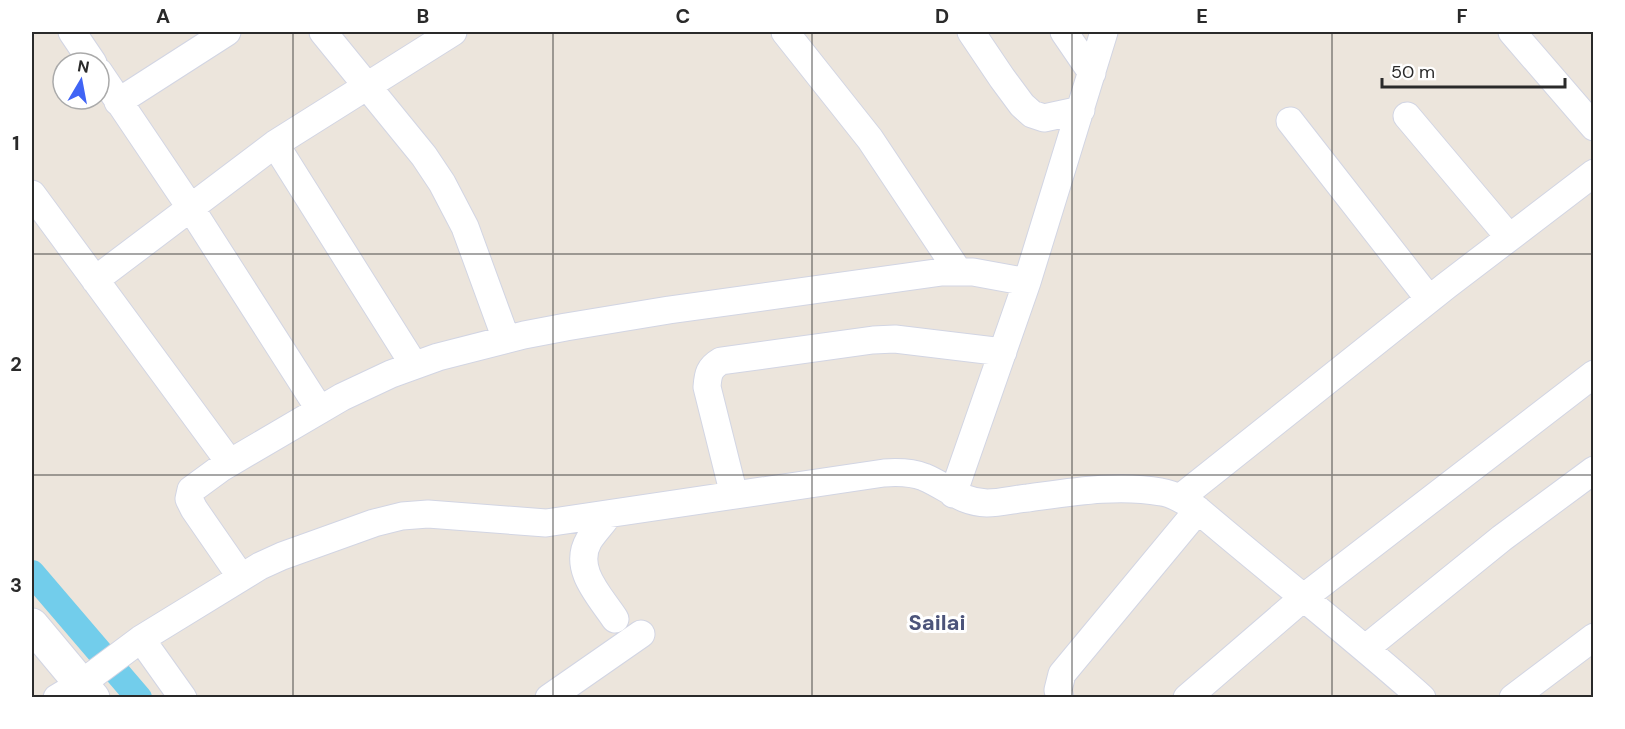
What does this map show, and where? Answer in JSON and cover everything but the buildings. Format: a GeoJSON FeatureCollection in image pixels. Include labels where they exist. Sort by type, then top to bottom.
{"type":"FeatureCollection","features":[{"type":"Feature","properties":{"kind":"main road"},"geometry":{"type":"LineString","coordinates":[[32,625],[90,681]]}},
{"type":"Feature","properties":{"kind":"street"},"geometry":{"type":"LineString","coordinates":[[72,32],[85,51]]}},
{"type":"Feature","properties":{"kind":"street"},"geometry":{"type":"LineString","coordinates":[[118,102],[227,32]]}},
{"type":"Feature","properties":{"kind":"street"},"geometry":{"type":"LineString","coordinates":[[323,32],[424,156],[454,203],[506,339]]}},
{"type":"Feature","properties":{"kind":"street"},"geometry":{"type":"LineString","coordinates":[[95,280],[275,144],[453,32]]}},
{"type":"Feature","properties":{"kind":"street"},"geometry":{"type":"LineString","coordinates":[[785,32],[870,139],[958,271]]}},
{"type":"Feature","properties":{"kind":"street"},"geometry":{"type":"LineString","coordinates":[[971,32],[1022,105],[1032,114],[1044,118],[1081,110]]}},
{"type":"Feature","properties":{"kind":"street"},"geometry":{"type":"LineString","coordinates":[[1064,32],[1092,73]]}},
{"type":"Feature","properties":{"kind":"street"},"geometry":{"type":"LineString","coordinates":[[953,494],[1027,282],[1104,32]]}},
{"type":"Feature","properties":{"kind":"street"},"geometry":{"type":"LineString","coordinates":[[1512,32],[1593,127]]}},
{"type":"Feature","properties":{"kind":"street"},"geometry":{"type":"LineString","coordinates":[[111,91],[190,207],[320,410]]}},
{"type":"Feature","properties":{"kind":"street"},"geometry":{"type":"LineString","coordinates":[[1407,116],[1509,237]]}},
{"type":"Feature","properties":{"kind":"street"},"geometry":{"type":"LineString","coordinates":[[1290,121],[1429,299]]}},
{"type":"Feature","properties":{"kind":"street"},"geometry":{"type":"LineString","coordinates":[[275,144],[414,365]]}},
{"type":"Feature","properties":{"kind":"street"},"geometry":{"type":"LineString","coordinates":[[1060,698],[1058,690],[1062,674],[1189,504],[1429,299],[1593,173]]}},
{"type":"Feature","properties":{"kind":"street"},"geometry":{"type":"LineString","coordinates":[[32,194],[230,463]]}},
{"type":"Feature","properties":{"kind":"street"},"geometry":{"type":"LineString","coordinates":[[241,577],[189,499],[191,490],[230,463],[320,410],[367,385],[414,365],[506,339],[669,310],[942,272],[958,271],[1027,282]]}},
{"type":"Feature","properties":{"kind":"street"},"geometry":{"type":"LineString","coordinates":[[734,495],[707,387],[708,375],[712,366],[721,361],[895,339],[1003,352]]}},
{"type":"Feature","properties":{"kind":"street"},"geometry":{"type":"LineString","coordinates":[[1187,698],[1303,598],[1593,374]]}},
{"type":"Feature","properties":{"kind":"street"},"geometry":{"type":"LineString","coordinates":[[1366,648],[1502,538],[1593,470]]}},
{"type":"Feature","properties":{"kind":"street"},"geometry":{"type":"LineString","coordinates":[[90,681],[141,639],[241,577],[282,556],[374,523],[402,516],[428,514],[546,523],[884,473],[906,472],[924,477],[969,501],[989,503],[1073,491],[1119,489],[1162,492],[1189,504],[1366,648],[1422,698]]}},
{"type":"Feature","properties":{"kind":"street"},"geometry":{"type":"LineString","coordinates":[[609,514],[589,541],[584,552],[584,563],[585,574],[615,619]]}},
{"type":"Feature","properties":{"kind":"street"},"geometry":{"type":"LineString","coordinates":[[549,698],[640,634]]}},
{"type":"Feature","properties":{"kind":"street"},"geometry":{"type":"LineString","coordinates":[[1513,698],[1593,637]]}},
{"type":"Feature","properties":{"kind":"street"},"geometry":{"type":"LineString","coordinates":[[141,639],[183,698]]}},
{"type":"Feature","properties":{"kind":"waterway"},"geometry":{"type":"LineString","coordinates":[[32,573],[139,698]]}},
{"type":"Feature","properties":{"kind":"district","name":"Sailai"},"geometry":{"type":"Point","coordinates":[937,622]}}]}
